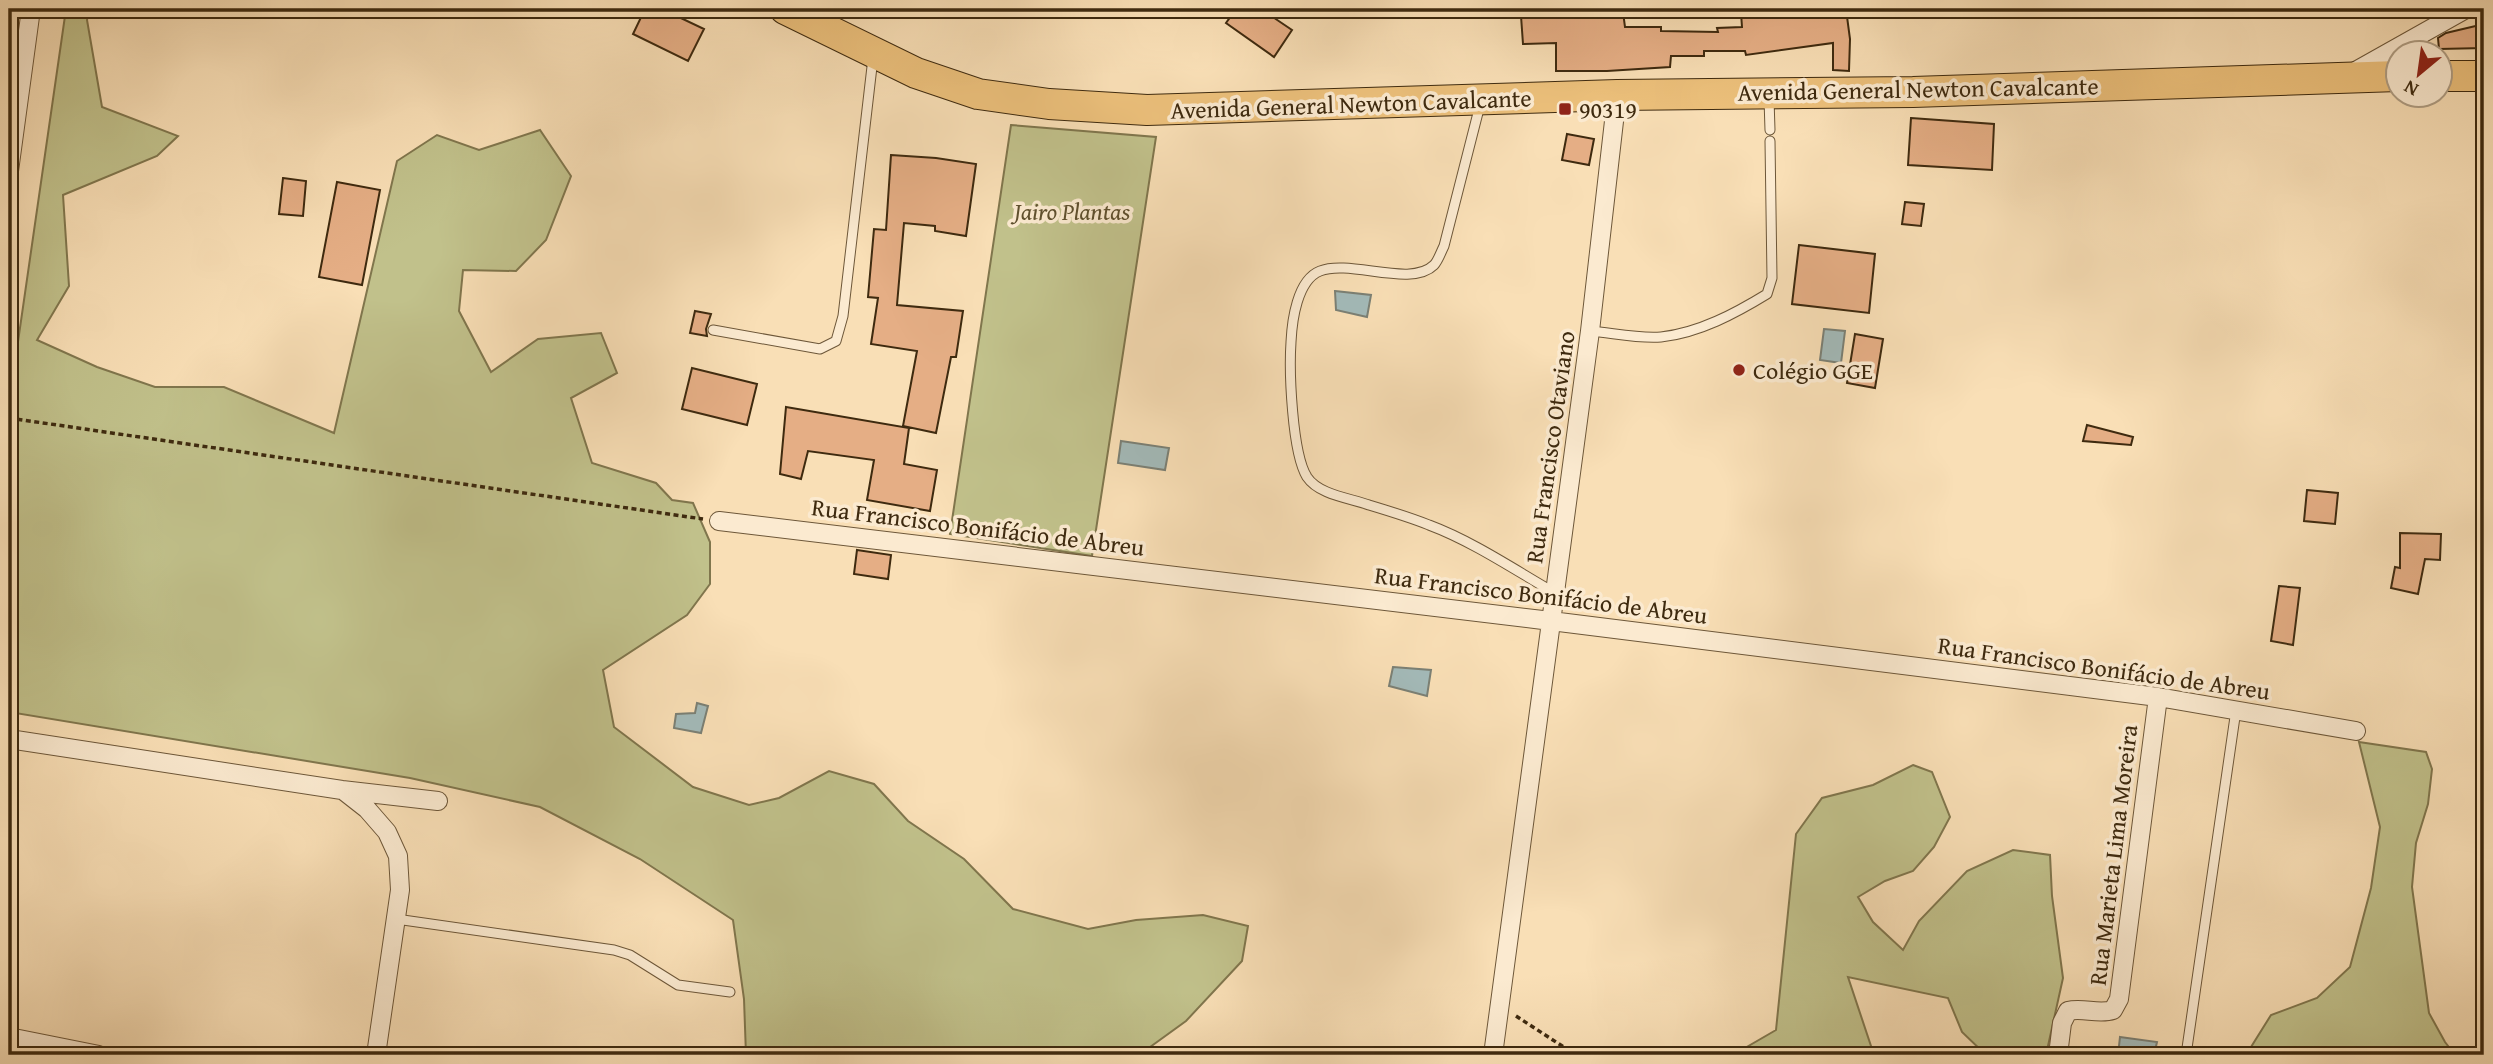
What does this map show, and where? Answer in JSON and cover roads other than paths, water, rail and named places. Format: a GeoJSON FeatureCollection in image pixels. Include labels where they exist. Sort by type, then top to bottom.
{"type":"FeatureCollection","features":[{"type":"Feature","properties":{"kind":"main road","name":"Avenida General Newton Cavalcante"},"geometry":{"type":"LineString","coordinates":[[785,9],[916,74],[978,94],[1049,104],[1147,110],[1617,95],[1913,92],[2384,76]]}},
{"type":"Feature","properties":{"kind":"main road"},"geometry":{"type":"LineString","coordinates":[[2454,76],[2484,76]]}},
{"type":"Feature","properties":{"kind":"street"},"geometry":{"type":"LineString","coordinates":[[9,171],[31,9]]}},
{"type":"Feature","properties":{"kind":"street"},"geometry":{"type":"LineString","coordinates":[[2346,76],[2466,9]]}},
{"type":"Feature","properties":{"kind":"street","name":"Rua Francisco Otaviano"},"geometry":{"type":"LineString","coordinates":[[1493,1055],[1590,331],[1617,95]]}},
{"type":"Feature","properties":{"kind":"street","name":"Rua Francisco Bonifácio de Abreu"},"geometry":{"type":"LineString","coordinates":[[719,521],[2158,697],[2356,731]]}},
{"type":"Feature","properties":{"kind":"street","name":"Rua Marieta Lima Moreira"},"geometry":{"type":"LineString","coordinates":[[2058,1055],[2062,1023],[2068,1011],[2106,1013],[2113,1010],[2119,999],[2158,697]]}},
{"type":"Feature","properties":{"kind":"street"},"geometry":{"type":"LineString","coordinates":[[9,739],[342,790],[438,801]]}},
{"type":"Feature","properties":{"kind":"street"},"geometry":{"type":"LineString","coordinates":[[342,790],[367,809],[387,832],[398,856],[400,890],[376,1055]]}},
{"type":"Feature","properties":{"kind":"street"},"geometry":{"type":"LineString","coordinates":[[9,1037],[99,1055]]}},
{"type":"Feature","properties":{"kind":"lane"},"geometry":{"type":"LineString","coordinates":[[713,330],[820,349],[836,341],[843,316],[873,52]]}},
{"type":"Feature","properties":{"kind":"lane"},"geometry":{"type":"LineString","coordinates":[[1590,331],[1660,337],[1687,332],[1728,315],[1767,294],[1772,278],[1769,94]]}},
{"type":"Feature","properties":{"kind":"lane"},"geometry":{"type":"LineString","coordinates":[[1481,100],[1444,246],[1434,265],[1421,272],[1403,274],[1344,268],[1318,271],[1305,283],[1297,303],[1291,337],[1289,370],[1294,420],[1301,460],[1308,478],[1322,491],[1431,526],[1555,593]]}},
{"type":"Feature","properties":{"kind":"lane"},"geometry":{"type":"LineString","coordinates":[[2186,1055],[2236,710]]}},
{"type":"Feature","properties":{"kind":"lane"},"geometry":{"type":"LineString","coordinates":[[396,919],[614,950],[630,955],[678,985],[730,992]]}},
{"type":"Feature","properties":{"kind":"water"},"geometry":{"type":"Polygon","coordinates":[[[1335,291],[1371,295],[1367,317],[1336,310],[1335,291]]]}},
{"type":"Feature","properties":{"kind":"water"},"geometry":{"type":"Polygon","coordinates":[[[1824,329],[1845,331],[1841,363],[1820,360],[1824,329]]]}},
{"type":"Feature","properties":{"kind":"water"},"geometry":{"type":"Polygon","coordinates":[[[1121,441],[1169,448],[1165,470],[1118,463],[1121,441]]]}},
{"type":"Feature","properties":{"kind":"water"},"geometry":{"type":"Polygon","coordinates":[[[1393,667],[1431,670],[1427,696],[1389,686],[1393,667]]]}},
{"type":"Feature","properties":{"kind":"water"},"geometry":{"type":"Polygon","coordinates":[[[697,703],[708,706],[701,733],[674,728],[676,714],[695,713],[697,703]]]}},
{"type":"Feature","properties":{"kind":"water"},"geometry":{"type":"Polygon","coordinates":[[[2120,1037],[2157,1042],[2154,1055],[2118,1055],[2120,1037]]]}},
{"type":"Feature","properties":{"kind":"place","name":"90319"},"geometry":{"type":"Point","coordinates":[1565,109]}},
{"type":"Feature","properties":{"kind":"place","name":"Colégio GGE"},"geometry":{"type":"Point","coordinates":[1739,370]}},
{"type":"Feature","properties":{"kind":"park label","name":"Jairo Plantas"},"geometry":{"type":"Point","coordinates":[1072,211]}}]}
